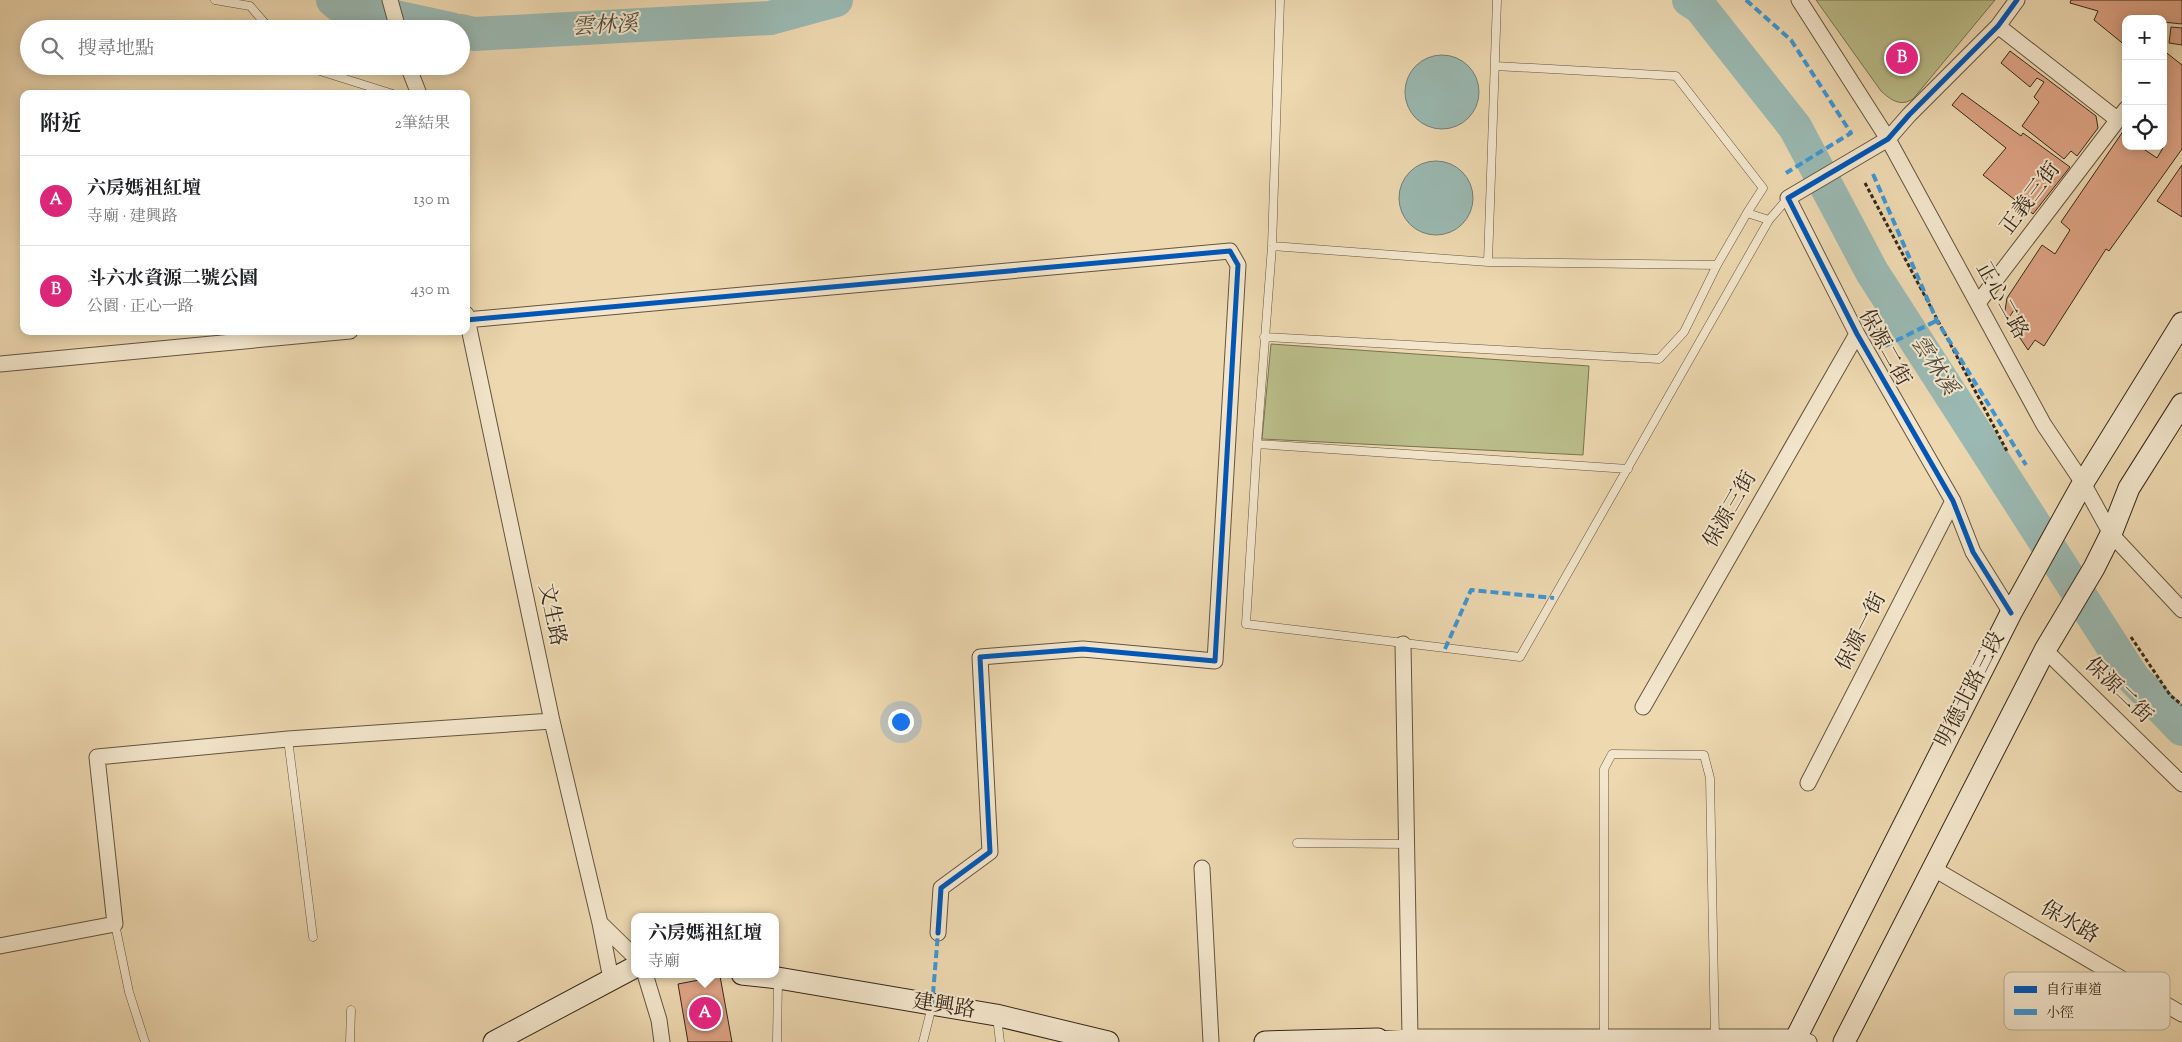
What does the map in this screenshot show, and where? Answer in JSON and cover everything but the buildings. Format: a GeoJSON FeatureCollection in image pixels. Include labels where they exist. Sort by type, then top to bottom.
{"type":"FeatureCollection","features":[{"type":"Feature","properties":{"kind":"main road","name":"明德北路三段"},"geometry":{"type":"LineString","coordinates":[[1800,1040],[1932,766],[2011,613],[2083,483],[2182,323]]}},
{"type":"Feature","properties":{"kind":"main road"},"geometry":{"type":"LineString","coordinates":[[1844,1042],[2045,650],[2094,568],[2111,534],[2129,488],[2182,404]]}},
{"type":"Feature","properties":{"kind":"main road"},"geometry":{"type":"LineString","coordinates":[[494,1042],[631,968]]}},
{"type":"Feature","properties":{"kind":"main road","name":"建興路"},"geometry":{"type":"LineString","coordinates":[[778,978],[932,1006],[996,1015],[1108,1042]]}},
{"type":"Feature","properties":{"kind":"main road"},"geometry":{"type":"LineString","coordinates":[[1265,1042],[1378,1041]]}},
{"type":"Feature","properties":{"kind":"street"},"geometry":{"type":"LineString","coordinates":[[390,0],[396,20]]}},
{"type":"Feature","properties":{"kind":"street","name":"正心二路"},"geometry":{"type":"LineString","coordinates":[[1799,0],[1885,141],[1978,304],[2044,425],[2083,483],[2111,534],[2182,610]]}},
{"type":"Feature","properties":{"kind":"street"},"geometry":{"type":"LineString","coordinates":[[1793,194],[1885,141],[1998,26],[2018,0]]}},
{"type":"Feature","properties":{"kind":"street","name":"正義三街"},"geometry":{"type":"LineString","coordinates":[[1978,304],[2122,115],[1998,26]]}},
{"type":"Feature","properties":{"kind":"street"},"geometry":{"type":"LineString","coordinates":[[412,75],[417,90]]}},
{"type":"Feature","properties":{"kind":"street","name":"保源二街"},"geometry":{"type":"LineString","coordinates":[[1793,194],[1857,334],[1953,502],[1974,552],[2011,613]]}},
{"type":"Feature","properties":{"kind":"street"},"geometry":{"type":"LineString","coordinates":[[470,318],[1230,251],[1238,265],[1215,661],[1083,648],[980,657],[990,852],[941,888],[938,933]]}},
{"type":"Feature","properties":{"kind":"street","name":"文生路"},"geometry":{"type":"LineString","coordinates":[[470,332],[552,721],[600,923],[611,979]]}},
{"type":"Feature","properties":{"kind":"street","name":"保源三街"},"geometry":{"type":"LineString","coordinates":[[1643,707],[1857,334]]}},
{"type":"Feature","properties":{"kind":"street"},"geometry":{"type":"LineString","coordinates":[[0,364],[308,335]]}},
{"type":"Feature","properties":{"kind":"street","name":"保源一街"},"geometry":{"type":"LineString","coordinates":[[1808,783],[1953,502]]}},
{"type":"Feature","properties":{"kind":"street"},"geometry":{"type":"LineString","coordinates":[[1403,644],[1410,1038]]}},
{"type":"Feature","properties":{"kind":"street","name":"保源二街"},"geometry":{"type":"LineString","coordinates":[[2045,650],[2182,784]]}},
{"type":"Feature","properties":{"kind":"street"},"geometry":{"type":"LineString","coordinates":[[0,946],[115,924],[98,757],[288,739],[552,721]]}},
{"type":"Feature","properties":{"kind":"street"},"geometry":{"type":"LineString","coordinates":[[1202,868],[1210,1042]]}},
{"type":"Feature","properties":{"kind":"street","name":"保水路"},"geometry":{"type":"LineString","coordinates":[[1934,869],[2110,972]]}},
{"type":"Feature","properties":{"kind":"street"},"geometry":{"type":"LineString","coordinates":[[600,923],[631,953]]}},
{"type":"Feature","properties":{"kind":"street"},"geometry":{"type":"LineString","coordinates":[[646,978],[659,1020],[662,1042]]}},
{"type":"Feature","properties":{"kind":"street","name":"保水路"},"geometry":{"type":"LineString","coordinates":[[2170,1007],[2182,1014]]}},
{"type":"Feature","properties":{"kind":"street"},"geometry":{"type":"LineString","coordinates":[[1378,1041],[1410,1038],[1715,1038],[1800,1040]]}},
{"type":"Feature","properties":{"kind":"lane"},"geometry":{"type":"LineString","coordinates":[[215,0],[250,6],[262,20]]}},
{"type":"Feature","properties":{"kind":"lane"},"geometry":{"type":"LineString","coordinates":[[1280,0],[1272,246],[1264,337],[1246,624],[1520,657],[1769,220],[1793,194]]}},
{"type":"Feature","properties":{"kind":"lane"},"geometry":{"type":"LineString","coordinates":[[1488,262],[1497,0]]}},
{"type":"Feature","properties":{"kind":"lane"},"geometry":{"type":"LineString","coordinates":[[1264,337],[1660,359],[1684,332],[1716,265],[1763,188],[1676,76],[1495,66]]}},
{"type":"Feature","properties":{"kind":"lane"},"geometry":{"type":"LineString","coordinates":[[333,75],[380,90]]}},
{"type":"Feature","properties":{"kind":"lane"},"geometry":{"type":"LineString","coordinates":[[1747,213],[1769,220]]}},
{"type":"Feature","properties":{"kind":"lane"},"geometry":{"type":"LineString","coordinates":[[1272,246],[1488,262],[1716,265]]}},
{"type":"Feature","properties":{"kind":"lane"},"geometry":{"type":"LineString","coordinates":[[1257,444],[1628,469]]}},
{"type":"Feature","properties":{"kind":"lane"},"geometry":{"type":"LineString","coordinates":[[288,739],[313,937]]}},
{"type":"Feature","properties":{"kind":"lane"},"geometry":{"type":"LineString","coordinates":[[1604,1038],[1604,769],[1612,754],[1704,755],[1710,778],[1715,1038]]}},
{"type":"Feature","properties":{"kind":"lane"},"geometry":{"type":"LineString","coordinates":[[1296,843],[1407,844]]}},
{"type":"Feature","properties":{"kind":"lane"},"geometry":{"type":"LineString","coordinates":[[115,924],[129,992],[146,1042]]}},
{"type":"Feature","properties":{"kind":"lane"},"geometry":{"type":"LineString","coordinates":[[777,1042],[778,978]]}},
{"type":"Feature","properties":{"kind":"lane"},"geometry":{"type":"LineString","coordinates":[[923,1042],[932,1006]]}},
{"type":"Feature","properties":{"kind":"lane"},"geometry":{"type":"LineString","coordinates":[[350,1042],[351,1010]]}},
{"type":"Feature","properties":{"kind":"lane"},"geometry":{"type":"LineString","coordinates":[[996,1015],[1000,1042]]}},
{"type":"Feature","properties":{"kind":"path"},"geometry":{"type":"LineString","coordinates":[[1865,184],[2008,453]]}},
{"type":"Feature","properties":{"kind":"path"},"geometry":{"type":"LineString","coordinates":[[2131,637],[2170,695],[2182,705]]}},
{"type":"Feature","properties":{"kind":"green space"},"geometry":{"type":"Polygon","coordinates":[[[1816,0],[1995,0],[1913,99],[1900,102],[1892,100],[1881,91],[1816,0]]]}},
{"type":"Feature","properties":{"kind":"green space"},"geometry":{"type":"Polygon","coordinates":[[[1271,344],[1589,366],[1583,455],[1262,439],[1271,344]]]}},
{"type":"Feature","properties":{"kind":"water"},"geometry":{"type":"Polygon","coordinates":[[[1435,55],[1449,55],[1463,61],[1473,71],[1479,85],[1479,99],[1473,113],[1463,123],[1449,129],[1435,129],[1421,123],[1411,113],[1405,99],[1405,85],[1411,71],[1421,61],[1435,55]]]}},
{"type":"Feature","properties":{"kind":"water"},"geometry":{"type":"Polygon","coordinates":[[[1429,161],[1443,161],[1457,167],[1467,177],[1473,191],[1471,212],[1457,229],[1443,235],[1429,235],[1415,229],[1405,219],[1399,205],[1399,191],[1405,177],[1415,167],[1429,161]]]}},
{"type":"Feature","properties":{"kind":"waterway","name":"雲林溪"},"geometry":{"type":"LineString","coordinates":[[333,0],[339,5],[409,20]]}},
{"type":"Feature","properties":{"kind":"waterway","name":"雲林溪"},"geometry":{"type":"LineString","coordinates":[[470,33],[770,18],[836,0]]}},
{"type":"Feature","properties":{"kind":"waterway","name":"雲林溪"},"geometry":{"type":"LineString","coordinates":[[1689,0],[1700,7],[1795,127],[1872,272],[2133,678],[2182,729]]}},
{"type":"Feature","properties":{"kind":"marked path"},"geometry":{"type":"LineString","coordinates":[[1746,0],[1791,40],[1851,133],[1786,173]]}},
{"type":"Feature","properties":{"kind":"marked path"},"geometry":{"type":"LineString","coordinates":[[1873,174],[1937,321],[2026,465]]}},
{"type":"Feature","properties":{"kind":"marked path"},"geometry":{"type":"LineString","coordinates":[[1885,346],[1938,320]]}},
{"type":"Feature","properties":{"kind":"marked path"},"geometry":{"type":"LineString","coordinates":[[1445,649],[1471,590],[1554,598]]}},
{"type":"Feature","properties":{"kind":"marked path"},"geometry":{"type":"LineString","coordinates":[[932,1006],[938,933]]}},
{"type":"Feature","properties":{"kind":"cycle path"},"geometry":{"type":"LineString","coordinates":[[2011,613],[1973,552],[1953,501],[1857,334],[1788,198],[1888,139],[1909,115],[1998,26],[2017,0]]}},
{"type":"Feature","properties":{"kind":"cycle path"},"geometry":{"type":"LineString","coordinates":[[470,320],[1230,251],[1238,265],[1215,661],[1083,649],[980,657],[990,852],[941,888],[938,933]]}},
{"type":"Feature","properties":{"kind":"place","name":"斗六水資源二號公園"},"geometry":{"type":"Point","coordinates":[1902,58]}},
{"type":"Feature","properties":{"kind":"place","name":"六房媽祖紅壇"},"geometry":{"type":"Point","coordinates":[705,1013]}}]}
